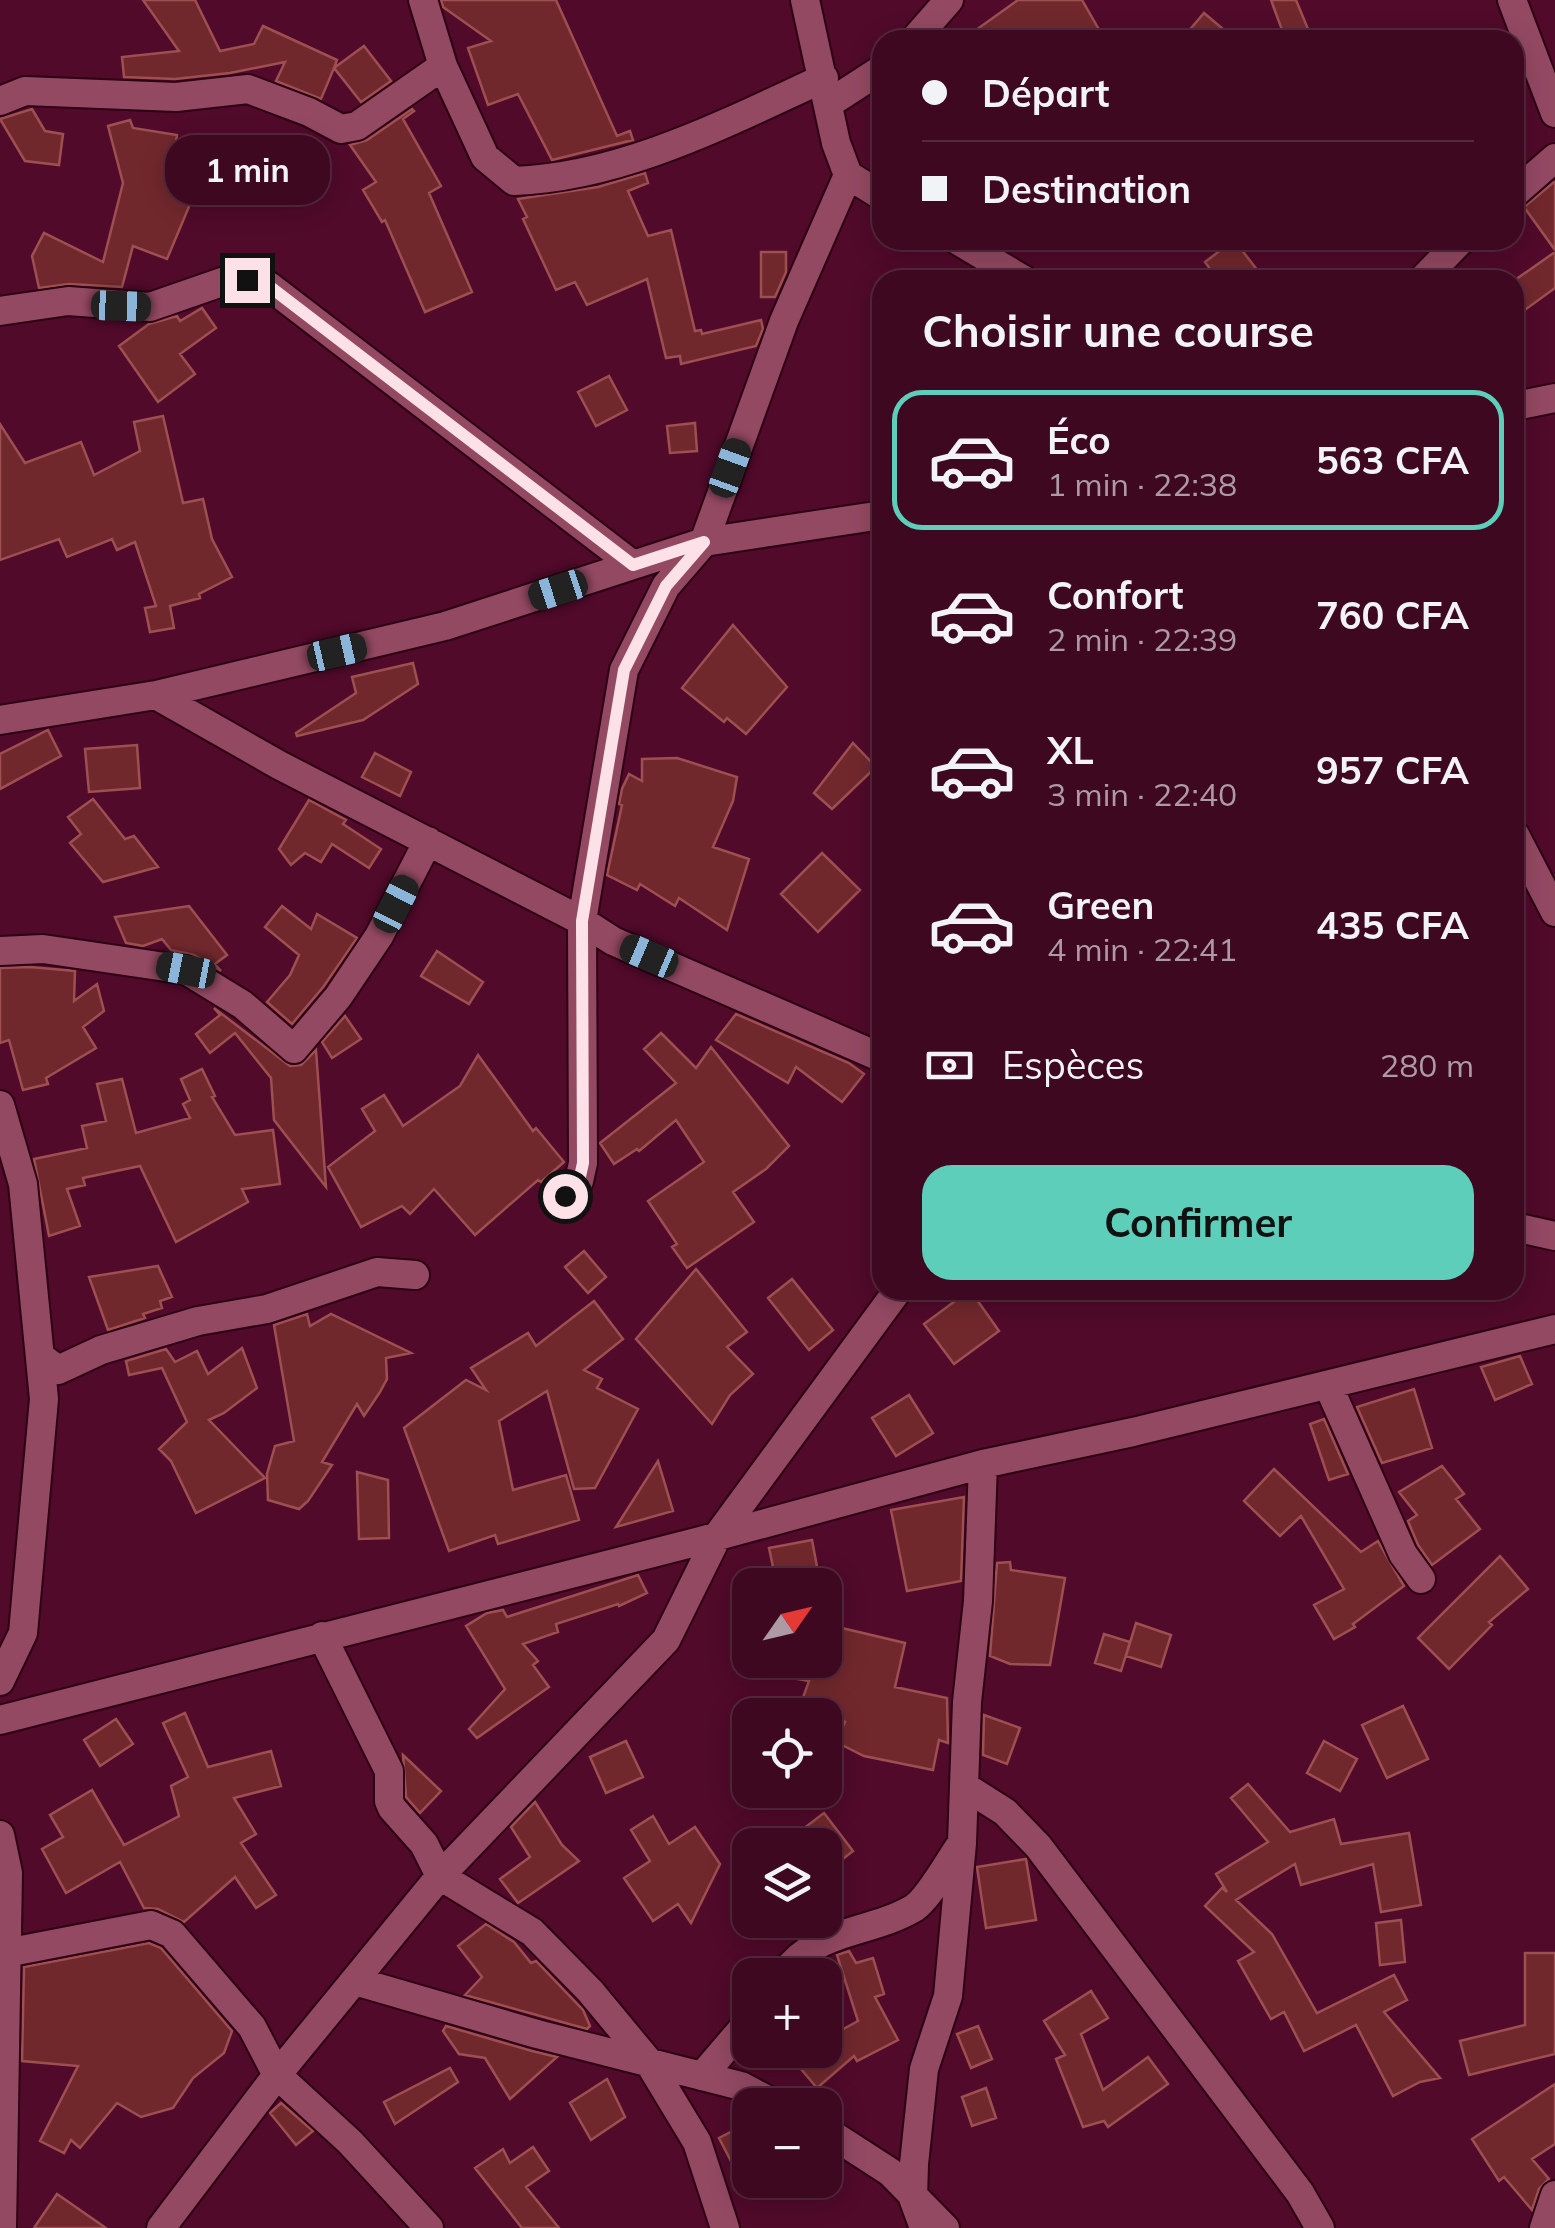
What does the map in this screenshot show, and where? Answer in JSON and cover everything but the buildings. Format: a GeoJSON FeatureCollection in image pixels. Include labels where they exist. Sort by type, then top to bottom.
{"type":"FeatureCollection","features":[{"type":"Feature","properties":{"kind":"street"},"geometry":{"type":"LineString","coordinates":[[423,0],[443,66],[485,157],[514,181],[552,180],[679,144],[872,74]]}},
{"type":"Feature","properties":{"kind":"street"},"geometry":{"type":"LineString","coordinates":[[805,0],[836,143],[848,175],[872,190]]}},
{"type":"Feature","properties":{"kind":"street"},"geometry":{"type":"LineString","coordinates":[[923,30],[949,0]]}},
{"type":"Feature","properties":{"kind":"street"},"geometry":{"type":"LineString","coordinates":[[1512,0],[1523,30]]}},
{"type":"Feature","properties":{"kind":"street"},"geometry":{"type":"LineString","coordinates":[[1524,32],[1555,113]]}},
{"type":"Feature","properties":{"kind":"street"},"geometry":{"type":"LineString","coordinates":[[0,101],[25,91],[176,97],[248,89],[309,112],[340,129],[358,126],[443,66]]}},
{"type":"Feature","properties":{"kind":"street"},"geometry":{"type":"LineString","coordinates":[[1524,185],[1555,158]]}},
{"type":"Feature","properties":{"kind":"street"},"geometry":{"type":"LineString","coordinates":[[565,1196],[579,1181],[583,1163],[582,921],[624,670],[666,586],[704,542],[784,321],[848,175]]}},
{"type":"Feature","properties":{"kind":"street"},"geometry":{"type":"LineString","coordinates":[[974,250],[1007,270]]}},
{"type":"Feature","properties":{"kind":"street"},"geometry":{"type":"LineString","coordinates":[[1432,270],[1451,250]]}},
{"type":"Feature","properties":{"kind":"street"},"geometry":{"type":"LineString","coordinates":[[0,311],[68,301],[150,308],[222,282],[247,280],[269,286],[633,565]]}},
{"type":"Feature","properties":{"kind":"street"},"geometry":{"type":"LineString","coordinates":[[1524,404],[1555,398]]}},
{"type":"Feature","properties":{"kind":"street"},"geometry":{"type":"LineString","coordinates":[[0,720],[156,694],[445,626],[704,542],[872,517]]}},
{"type":"Feature","properties":{"kind":"street"},"geometry":{"type":"LineString","coordinates":[[156,694],[279,765],[582,921],[613,941],[872,1054]]}},
{"type":"Feature","properties":{"kind":"street"},"geometry":{"type":"LineString","coordinates":[[0,950],[44,950],[186,970],[243,1005],[294,1050],[380,936],[428,841]]}},
{"type":"Feature","properties":{"kind":"street"},"geometry":{"type":"LineString","coordinates":[[1524,852],[1555,912]]}},
{"type":"Feature","properties":{"kind":"street"},"geometry":{"type":"LineString","coordinates":[[0,1105],[23,1184],[44,1400],[23,1633],[0,1681]]}},
{"type":"Feature","properties":{"kind":"street"},"geometry":{"type":"LineString","coordinates":[[1524,1229],[1555,1236]]}},
{"type":"Feature","properties":{"kind":"street"},"geometry":{"type":"LineString","coordinates":[[40,1356],[58,1370],[101,1350],[198,1321],[266,1309],[377,1272],[415,1275]]}},
{"type":"Feature","properties":{"kind":"street"},"geometry":{"type":"LineString","coordinates":[[161,2228],[277,2075],[440,1876],[666,1640],[718,1536],[891,1300]]}},
{"type":"Feature","properties":{"kind":"street"},"geometry":{"type":"LineString","coordinates":[[0,1720],[718,1536],[982,1464],[1134,1432],[1555,1329]]}},
{"type":"Feature","properties":{"kind":"street"},"geometry":{"type":"LineString","coordinates":[[1328,1385],[1403,1554],[1421,1579]]}},
{"type":"Feature","properties":{"kind":"street"},"geometry":{"type":"LineString","coordinates":[[924,2228],[913,2198],[924,2069],[948,1996],[962,1843],[967,1702],[978,1600],[982,1464]]}},
{"type":"Feature","properties":{"kind":"street"},"geometry":{"type":"LineString","coordinates":[[322,1636],[389,1771],[392,1808],[424,1844],[440,1876],[532,1932],[590,1991],[648,2061],[697,2142],[725,2228]]}},
{"type":"Feature","properties":{"kind":"street"},"geometry":{"type":"LineString","coordinates":[[964,1786],[1005,1812],[1038,1846],[1300,2193],[1320,2228]]}},
{"type":"Feature","properties":{"kind":"street"},"geometry":{"type":"LineString","coordinates":[[0,1835],[8,1874],[2,2228]]}},
{"type":"Feature","properties":{"kind":"street"},"geometry":{"type":"LineString","coordinates":[[796,1958],[825,1938],[880,1924],[918,1906],[962,1843]]}},
{"type":"Feature","properties":{"kind":"street"},"geometry":{"type":"LineString","coordinates":[[6,1953],[151,1924],[172,1934],[252,2026],[277,2075],[350,2142],[430,2228]]}},
{"type":"Feature","properties":{"kind":"street"},"geometry":{"type":"LineString","coordinates":[[355,1981],[745,2088]]}},
{"type":"Feature","properties":{"kind":"street"},"geometry":{"type":"LineString","coordinates":[[702,2076],[732,2041]]}},
{"type":"Feature","properties":{"kind":"street"},"geometry":{"type":"LineString","coordinates":[[842,2141],[890,2172],[945,2228]]}},
{"type":"Feature","properties":{"kind":"street"},"geometry":{"type":"LineString","coordinates":[[1544,2228],[1555,2195]]}},
{"type":"Feature","properties":{"kind":"route"},"geometry":{"type":"LineString","coordinates":[[247,280],[269,286],[633,565],[704,542],[666,586],[624,670],[582,921],[583,1163],[579,1181],[565,1196]]}}]}
